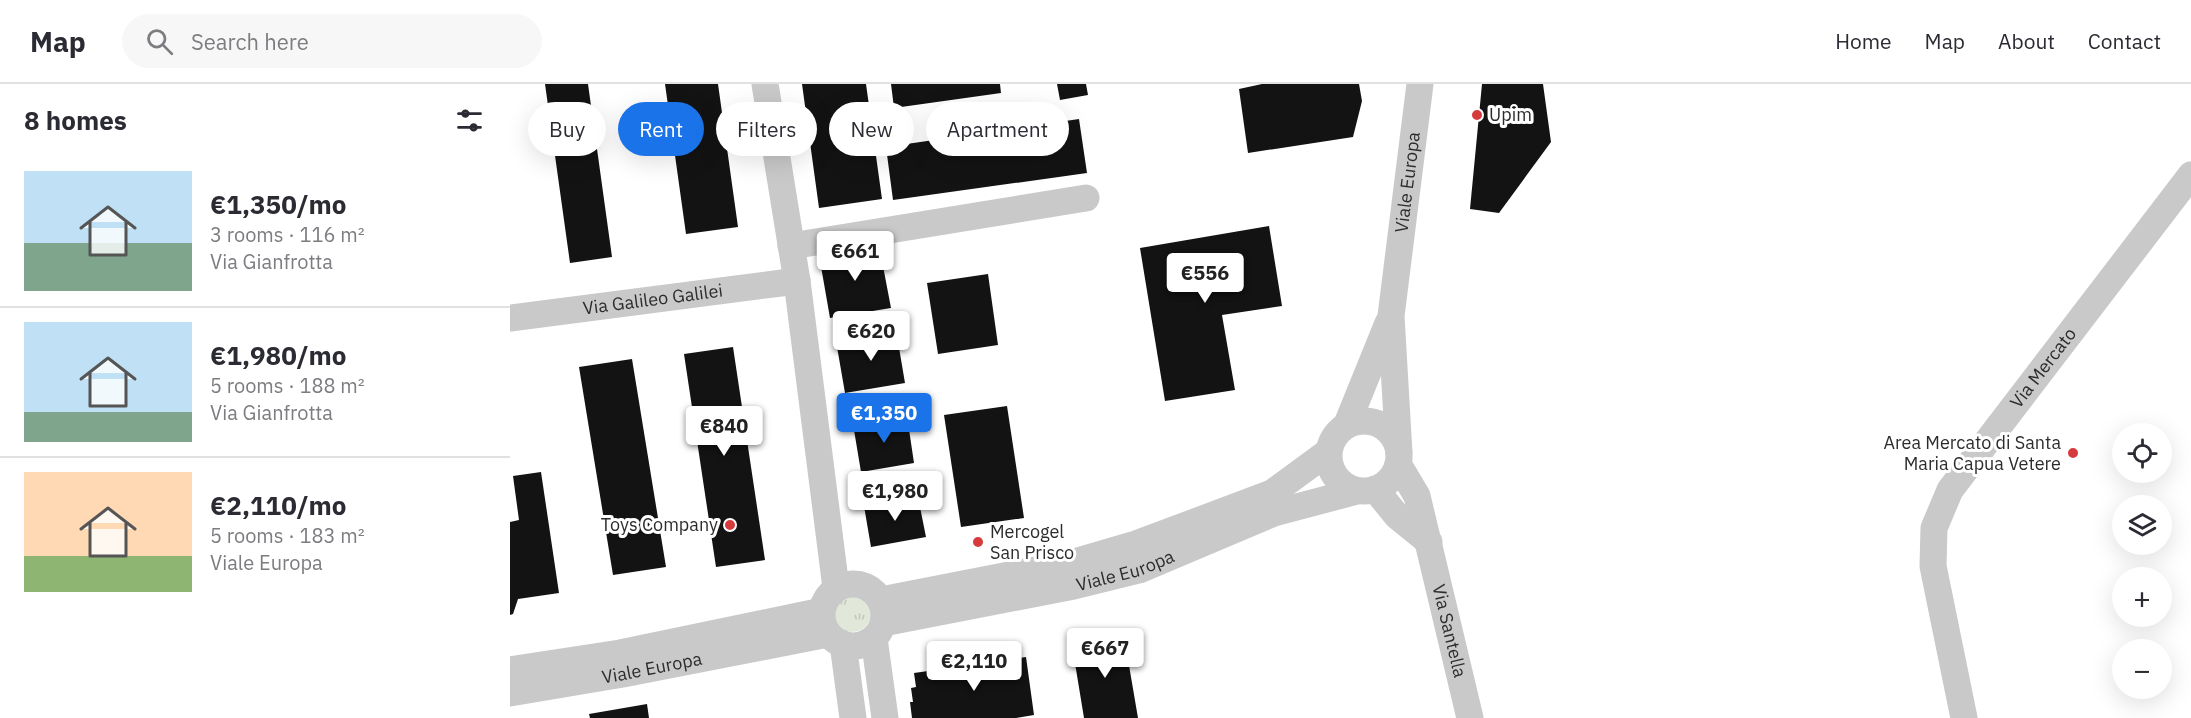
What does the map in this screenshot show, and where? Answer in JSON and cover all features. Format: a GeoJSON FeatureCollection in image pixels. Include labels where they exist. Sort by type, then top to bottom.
{"type":"FeatureCollection","features":[{"type":"Feature","properties":{"kind":"street"},"geometry":{"type":"LineString","coordinates":[[765,84],[796,281],[836,588]]}},
{"type":"Feature","properties":{"kind":"street","name":"Viale Europa"},"geometry":{"type":"LineString","coordinates":[[1399,459],[1391,316],[1420,84]]}},
{"type":"Feature","properties":{"kind":"street","name":"Via Mercato"},"geometry":{"type":"LineString","coordinates":[[1964,718],[1933,566],[1934,528],[1950,490],[2191,175]]}},
{"type":"Feature","properties":{"kind":"street"},"geometry":{"type":"LineString","coordinates":[[791,246],[1086,198]]}},
{"type":"Feature","properties":{"kind":"street","name":"Via Galileo Galilei"},"geometry":{"type":"LineString","coordinates":[[510,318],[796,281]]}},
{"type":"Feature","properties":{"kind":"street","name":"Viale Europa"},"geometry":{"type":"LineString","coordinates":[[1347,424],[1391,316]]}},
{"type":"Feature","properties":{"kind":"street"},"geometry":{"type":"LineString","coordinates":[[1366,490],[1394,475],[1399,459],[1390,431],[1370,420],[1347,424],[1331,441],[1328,452],[1329,463],[1338,481],[1366,490],[1429,542]]}},
{"type":"Feature","properties":{"kind":"street","name":"Viale Europa"},"geometry":{"type":"LineString","coordinates":[[879,620],[1136,544],[1272,493],[1328,452]]}},
{"type":"Feature","properties":{"kind":"street","name":"Via Santella"},"geometry":{"type":"LineString","coordinates":[[1399,459],[1417,496],[1470,718]]}},
{"type":"Feature","properties":{"kind":"street","name":"Viale Europa"},"geometry":{"type":"LineString","coordinates":[[879,620],[1074,586],[1139,570],[1274,513],[1366,490]]}},
{"type":"Feature","properties":{"kind":"street"},"geometry":{"type":"LineString","coordinates":[[853,718],[824,602],[836,588],[844,584],[861,584],[869,587],[879,620],[885,718]]}},
{"type":"Feature","properties":{"kind":"street"},"geometry":{"type":"LineString","coordinates":[[831,630],[859,645],[879,620]]}},
{"type":"Feature","properties":{"kind":"street","name":"Viale Europa"},"geometry":{"type":"LineString","coordinates":[[510,670],[620,653],[831,630]]}},
{"type":"Feature","properties":{"kind":"street","name":"Viale Europa"},"geometry":{"type":"LineString","coordinates":[[510,693],[623,674],[831,630]]}},
{"type":"Feature","properties":{"kind":"green space"},"geometry":{"type":"Polygon","coordinates":[[[852,594],[865,600],[871,613],[865,626],[852,632],[839,626],[833,613],[839,600],[852,594]]]}},
{"type":"Feature","properties":{"kind":"building"},"geometry":{"type":"Polygon","coordinates":[[[545,84],[588,84],[590,102],[548,102],[545,84]]]}},
{"type":"Feature","properties":{"kind":"building"},"geometry":{"type":"Polygon","coordinates":[[[665,84],[718,84],[721,102],[716,102],[716,156],[728,156],[738,227],[686,234],[675,156],[704,156],[704,102],[668,102],[665,84]]]}},
{"type":"Feature","properties":{"kind":"building"},"geometry":{"type":"Polygon","coordinates":[[[802,84],[866,84],[869,102],[829,102],[829,156],[876,156],[882,199],[819,208],[812,156],[817,156],[817,102],[804,102],[802,84]]]}},
{"type":"Feature","properties":{"kind":"building"},"geometry":{"type":"Polygon","coordinates":[[[891,84],[1000,84],[1001,93],[914,105],[914,102],[893,102],[891,84]]]}},
{"type":"Feature","properties":{"kind":"building"},"geometry":{"type":"Polygon","coordinates":[[[1057,84],[1086,84],[1088,95],[1060,100],[1057,84]]]}},
{"type":"Feature","properties":{"kind":"building"},"geometry":{"type":"Polygon","coordinates":[[[1262,84],[1359,84],[1362,101],[1353,137],[1248,153],[1239,89],[1262,84]]]}},
{"type":"Feature","properties":{"kind":"building"},"geometry":{"type":"Polygon","coordinates":[[[1482,84],[1543,84],[1551,142],[1499,213],[1470,209],[1482,84]]]}},
{"type":"Feature","properties":{"kind":"building"},"geometry":{"type":"Polygon","coordinates":[[[1079,119],[1087,173],[893,200],[887,156],[914,156],[914,143],[926,141],[926,156],[1069,156],[1069,120],[1079,119]]]}},
{"type":"Feature","properties":{"kind":"building"},"geometry":{"type":"Polygon","coordinates":[[[555,156],[598,156],[612,257],[570,263],[555,156]]]}},
{"type":"Feature","properties":{"kind":"building"},"geometry":{"type":"Polygon","coordinates":[[[1269,226],[1282,306],[1222,315],[1235,390],[1165,401],[1140,248],[1269,226]]]}},
{"type":"Feature","properties":{"kind":"building"},"geometry":{"type":"Polygon","coordinates":[[[879,245],[891,308],[830,318],[819,255],[879,245]]]}},
{"type":"Feature","properties":{"kind":"building"},"geometry":{"type":"Polygon","coordinates":[[[988,274],[998,345],[938,354],[927,283],[988,274]]]}},
{"type":"Feature","properties":{"kind":"building"},"geometry":{"type":"Polygon","coordinates":[[[896,330],[905,383],[845,393],[836,341],[896,330]]]}},
{"type":"Feature","properties":{"kind":"building"},"geometry":{"type":"Polygon","coordinates":[[[733,347],[765,560],[716,567],[684,354],[733,347]]]}},
{"type":"Feature","properties":{"kind":"building"},"geometry":{"type":"Polygon","coordinates":[[[632,359],[666,567],[613,575],[579,367],[632,359]]]}},
{"type":"Feature","properties":{"kind":"building"},"geometry":{"type":"Polygon","coordinates":[[[1007,406],[1024,518],[961,527],[944,415],[1007,406]]]}},
{"type":"Feature","properties":{"kind":"building"},"geometry":{"type":"Polygon","coordinates":[[[907,416],[914,463],[861,472],[853,424],[907,416]]]}},
{"type":"Feature","properties":{"kind":"building"},"geometry":{"type":"Polygon","coordinates":[[[541,472],[559,593],[518,599],[513,614],[510,615],[510,522],[519,520],[513,476],[541,472]]]}},
{"type":"Feature","properties":{"kind":"building"},"geometry":{"type":"Polygon","coordinates":[[[918,497],[926,537],[871,547],[864,506],[918,497]]]}},
{"type":"Feature","properties":{"kind":"building"},"geometry":{"type":"Polygon","coordinates":[[[1124,636],[1138,718],[1084,718],[1072,645],[1124,636]]]}},
{"type":"Feature","properties":{"kind":"building"},"geometry":{"type":"Polygon","coordinates":[[[1026,657],[1034,715],[1016,718],[912,718],[910,702],[913,702],[911,688],[916,687],[914,673],[1026,657]]]}},
{"type":"Feature","properties":{"kind":"building"},"geometry":{"type":"Polygon","coordinates":[[[647,704],[649,718],[590,718],[589,714],[647,704]]]}},
{"type":"Feature","properties":{"kind":"place","name":"Upim"},"geometry":{"type":"Point","coordinates":[1477,115]}},
{"type":"Feature","properties":{"kind":"place","name":"Area Mercato di Santa Maria Capua Vetere"},"geometry":{"type":"Point","coordinates":[2073,453]}},
{"type":"Feature","properties":{"kind":"place","name":"Toys Company"},"geometry":{"type":"Point","coordinates":[730,525]}},
{"type":"Feature","properties":{"kind":"place","name":"Mercogel San Prisco"},"geometry":{"type":"Point","coordinates":[978,542]}}]}
